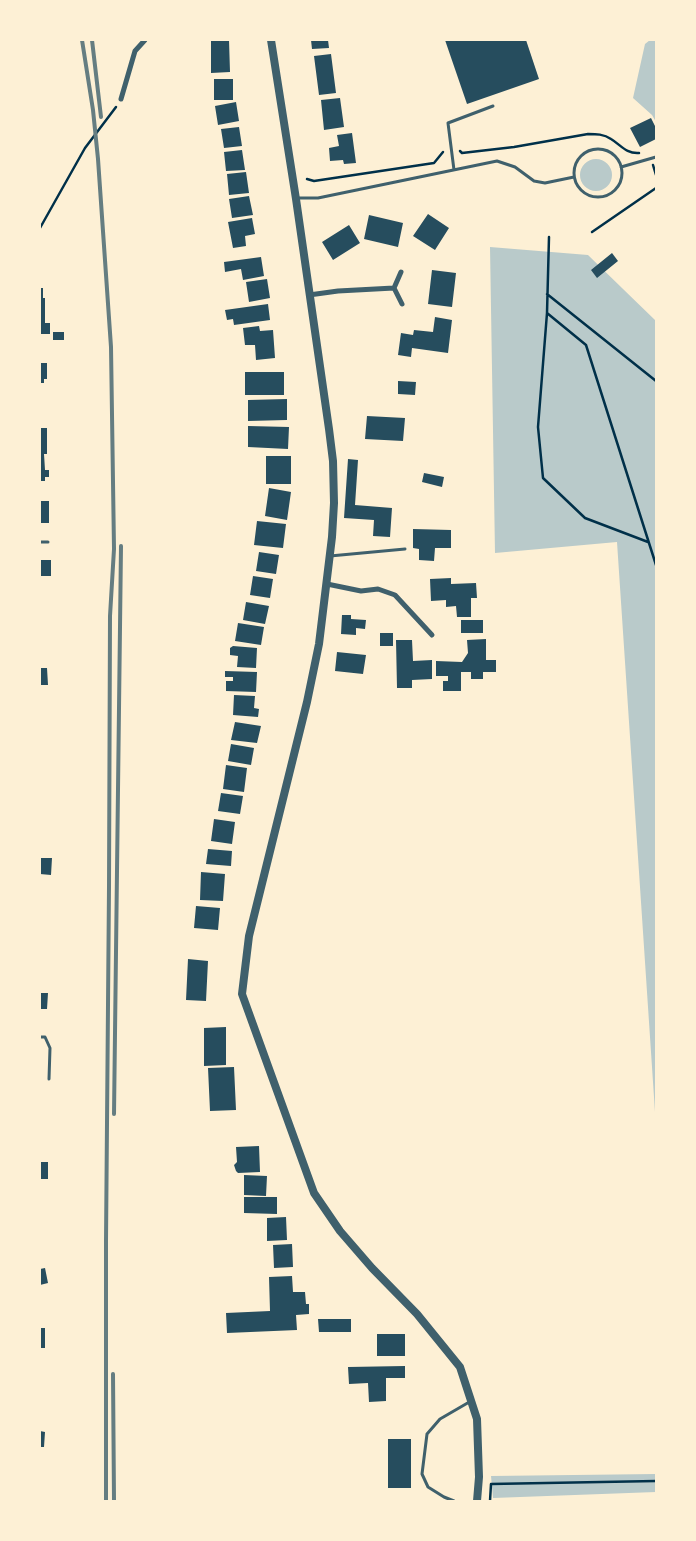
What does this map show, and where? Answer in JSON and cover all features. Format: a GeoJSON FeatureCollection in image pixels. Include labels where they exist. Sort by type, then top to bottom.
{"type":"FeatureCollection","features":[{"type":"Feature","properties":{"kind":"street"},"geometry":{"type":"LineString","coordinates":[[121,99],[134,51],[145,40]]}},
{"type":"Feature","properties":{"kind":"street"},"geometry":{"type":"LineString","coordinates":[[271,40],[296,198],[333,461],[334,503],[330,556],[319,644],[309,693],[249,936],[242,994],[314,1192],[340,1231],[416,1314],[460,1368],[477,1419],[479,1477],[477,1501]]}},
{"type":"Feature","properties":{"kind":"street"},"geometry":{"type":"LineString","coordinates":[[394,288],[401,272]]}},
{"type":"Feature","properties":{"kind":"street"},"geometry":{"type":"LineString","coordinates":[[309,295],[338,291],[394,288]]}},
{"type":"Feature","properties":{"kind":"street"},"geometry":{"type":"LineString","coordinates":[[394,288],[402,304]]}},
{"type":"Feature","properties":{"kind":"street"},"geometry":{"type":"LineString","coordinates":[[327,584],[361,591],[378,589],[395,594],[432,635]]}},
{"type":"Feature","properties":{"kind":"lane"},"geometry":{"type":"LineString","coordinates":[[454,170],[448,123],[493,106]]}},
{"type":"Feature","properties":{"kind":"lane"},"geometry":{"type":"LineString","coordinates":[[597,149],[612,153],[618,159],[621,167],[620,181],[617,187],[605,195],[592,196],[585,193],[580,189],[574,177],[577,161],[582,155],[597,149]]}},
{"type":"Feature","properties":{"kind":"lane"},"geometry":{"type":"LineString","coordinates":[[621,167],[656,158]]}},
{"type":"Feature","properties":{"kind":"lane"},"geometry":{"type":"LineString","coordinates":[[296,198],[318,198],[497,161],[515,167],[534,181],[544,183],[574,177]]}},
{"type":"Feature","properties":{"kind":"lane"},"geometry":{"type":"LineString","coordinates":[[40,542],[48,542]]}},
{"type":"Feature","properties":{"kind":"lane"},"geometry":{"type":"LineString","coordinates":[[330,556],[405,549]]}},
{"type":"Feature","properties":{"kind":"lane"},"geometry":{"type":"LineString","coordinates":[[40,1037],[45,1037],[50,1048],[49,1079]]}},
{"type":"Feature","properties":{"kind":"lane"},"geometry":{"type":"LineString","coordinates":[[454,1501],[428,1487],[422,1474],[427,1434],[440,1419],[470,1401]]}},
{"type":"Feature","properties":{"kind":"path"},"geometry":{"type":"LineString","coordinates":[[40,228],[85,148],[121,99]]}},
{"type":"Feature","properties":{"kind":"path"},"geometry":{"type":"LineString","coordinates":[[459,150],[462,153],[598,134],[610,138],[630,153],[643,152]]}},
{"type":"Feature","properties":{"kind":"path"},"geometry":{"type":"LineString","coordinates":[[307,179],[314,181],[434,163],[443,152]]}},
{"type":"Feature","properties":{"kind":"path"},"geometry":{"type":"LineString","coordinates":[[652,163],[656,175]]}},
{"type":"Feature","properties":{"kind":"path"},"geometry":{"type":"LineString","coordinates":[[592,232],[656,188]]}},
{"type":"Feature","properties":{"kind":"path"},"geometry":{"type":"LineString","coordinates":[[549,236],[547,313],[538,427],[543,478],[585,518],[649,542]]}},
{"type":"Feature","properties":{"kind":"path"},"geometry":{"type":"LineString","coordinates":[[547,294],[656,381]]}},
{"type":"Feature","properties":{"kind":"path"},"geometry":{"type":"LineString","coordinates":[[547,313],[586,345],[656,565]]}},
{"type":"Feature","properties":{"kind":"path"},"geometry":{"type":"LineString","coordinates":[[490,1501],[491,1484],[656,1481]]}},
{"type":"Feature","properties":{"kind":"shaded area"},"geometry":{"type":"Polygon","coordinates":[[[650,40],[656,40],[656,122],[652,115],[633,98],[645,44],[650,40]]]}},
{"type":"Feature","properties":{"kind":"shaded area"},"geometry":{"type":"Polygon","coordinates":[[[596,159],[608,163],[612,175],[608,187],[596,191],[584,187],[580,175],[584,163],[596,159]]]}},
{"type":"Feature","properties":{"kind":"shaded area"},"geometry":{"type":"Polygon","coordinates":[[[490,247],[588,255],[656,321],[656,1127],[617,542],[495,553],[490,247]]]}},
{"type":"Feature","properties":{"kind":"shaded area"},"geometry":{"type":"Polygon","coordinates":[[[656,1474],[656,1492],[493,1498],[491,1476],[656,1474]]]}},
{"type":"Feature","properties":{"kind":"building"},"geometry":{"type":"Polygon","coordinates":[[[211,40],[229,40],[230,72],[211,73],[211,40]]]}},
{"type":"Feature","properties":{"kind":"building"},"geometry":{"type":"Polygon","coordinates":[[[311,40],[328,40],[329,48],[312,49],[311,40]]]}},
{"type":"Feature","properties":{"kind":"building"},"geometry":{"type":"Polygon","coordinates":[[[445,40],[526,40],[539,79],[467,104],[445,40]]]}},
{"type":"Feature","properties":{"kind":"building"},"geometry":{"type":"Polygon","coordinates":[[[331,54],[336,93],[319,95],[314,56],[331,54]]]}},
{"type":"Feature","properties":{"kind":"building"},"geometry":{"type":"Polygon","coordinates":[[[214,79],[233,79],[233,100],[214,100],[214,79]]]}},
{"type":"Feature","properties":{"kind":"building"},"geometry":{"type":"Polygon","coordinates":[[[340,98],[344,127],[324,130],[321,100],[340,98]]]}},
{"type":"Feature","properties":{"kind":"building"},"geometry":{"type":"Polygon","coordinates":[[[236,102],[239,121],[218,125],[215,106],[236,102]]]}},
{"type":"Feature","properties":{"kind":"building"},"geometry":{"type":"Polygon","coordinates":[[[651,118],[656,128],[656,139],[640,147],[630,128],[651,118]]]}},
{"type":"Feature","properties":{"kind":"building"},"geometry":{"type":"Polygon","coordinates":[[[239,127],[242,146],[224,148],[221,129],[239,127]]]}},
{"type":"Feature","properties":{"kind":"building"},"geometry":{"type":"Polygon","coordinates":[[[352,133],[356,163],[344,164],[343,160],[330,161],[329,148],[339,146],[337,135],[352,133]]]}},
{"type":"Feature","properties":{"kind":"building"},"geometry":{"type":"Polygon","coordinates":[[[242,150],[245,170],[226,171],[224,152],[242,150]]]}},
{"type":"Feature","properties":{"kind":"building"},"geometry":{"type":"Polygon","coordinates":[[[246,172],[249,193],[229,195],[227,174],[246,172]]]}},
{"type":"Feature","properties":{"kind":"building"},"geometry":{"type":"Polygon","coordinates":[[[249,196],[253,215],[232,218],[229,199],[249,196]]]}},
{"type":"Feature","properties":{"kind":"building"},"geometry":{"type":"Polygon","coordinates":[[[428,214],[449,228],[435,250],[413,236],[428,214]]]}},
{"type":"Feature","properties":{"kind":"building"},"geometry":{"type":"Polygon","coordinates":[[[369,215],[403,223],[398,247],[364,239],[369,215]]]}},
{"type":"Feature","properties":{"kind":"building"},"geometry":{"type":"Polygon","coordinates":[[[252,218],[255,234],[245,236],[246,246],[233,248],[228,222],[252,218]]]}},
{"type":"Feature","properties":{"kind":"building"},"geometry":{"type":"Polygon","coordinates":[[[349,225],[360,243],[333,260],[322,242],[349,225]]]}},
{"type":"Feature","properties":{"kind":"building"},"geometry":{"type":"Polygon","coordinates":[[[612,253],[618,261],[597,278],[591,270],[612,253]]]}},
{"type":"Feature","properties":{"kind":"building"},"geometry":{"type":"Polygon","coordinates":[[[261,257],[264,276],[243,280],[241,269],[225,272],[224,262],[261,257]]]}},
{"type":"Feature","properties":{"kind":"building"},"geometry":{"type":"Polygon","coordinates":[[[432,270],[456,273],[452,307],[428,304],[432,270]]]}},
{"type":"Feature","properties":{"kind":"building"},"geometry":{"type":"Polygon","coordinates":[[[267,279],[270,298],[249,302],[246,282],[267,279]]]}},
{"type":"Feature","properties":{"kind":"building"},"geometry":{"type":"Polygon","coordinates":[[[40,288],[43,288],[45,323],[50,323],[50,334],[40,334],[40,288]]]}},
{"type":"Feature","properties":{"kind":"building"},"geometry":{"type":"Polygon","coordinates":[[[268,304],[270,320],[234,325],[233,319],[227,320],[225,310],[268,304]]]}},
{"type":"Feature","properties":{"kind":"building"},"geometry":{"type":"Polygon","coordinates":[[[435,317],[452,320],[448,353],[412,348],[411,357],[398,355],[401,333],[413,335],[414,330],[433,332],[435,317]]]}},
{"type":"Feature","properties":{"kind":"building"},"geometry":{"type":"Polygon","coordinates":[[[259,326],[260,331],[273,330],[275,358],[256,360],[255,345],[245,345],[243,328],[259,326]]]}},
{"type":"Feature","properties":{"kind":"building"},"geometry":{"type":"Polygon","coordinates":[[[53,332],[64,332],[64,340],[53,340],[53,332]]]}},
{"type":"Feature","properties":{"kind":"building"},"geometry":{"type":"Polygon","coordinates":[[[40,363],[47,363],[47,379],[44,379],[44,383],[40,383],[40,363]]]}},
{"type":"Feature","properties":{"kind":"building"},"geometry":{"type":"Polygon","coordinates":[[[245,372],[284,372],[284,395],[245,395],[245,372]]]}},
{"type":"Feature","properties":{"kind":"building"},"geometry":{"type":"Polygon","coordinates":[[[398,381],[416,382],[415,395],[398,394],[398,381]]]}},
{"type":"Feature","properties":{"kind":"building"},"geometry":{"type":"Polygon","coordinates":[[[287,399],[287,420],[248,421],[248,400],[287,399]]]}},
{"type":"Feature","properties":{"kind":"building"},"geometry":{"type":"Polygon","coordinates":[[[367,416],[405,418],[403,441],[365,439],[367,416]]]}},
{"type":"Feature","properties":{"kind":"building"},"geometry":{"type":"Polygon","coordinates":[[[248,426],[289,427],[288,449],[248,447],[248,426]]]}},
{"type":"Feature","properties":{"kind":"building"},"geometry":{"type":"Polygon","coordinates":[[[40,428],[47,428],[47,454],[44,454],[45,470],[49,470],[49,477],[45,477],[45,481],[40,481],[40,428]]]}},
{"type":"Feature","properties":{"kind":"building"},"geometry":{"type":"Polygon","coordinates":[[[266,456],[291,456],[291,484],[266,484],[266,456]]]}},
{"type":"Feature","properties":{"kind":"building"},"geometry":{"type":"Polygon","coordinates":[[[348,459],[358,460],[355,505],[392,508],[390,537],[373,536],[374,520],[344,518],[348,459]]]}},
{"type":"Feature","properties":{"kind":"building"},"geometry":{"type":"Polygon","coordinates":[[[424,473],[444,477],[442,487],[422,482],[424,473]]]}},
{"type":"Feature","properties":{"kind":"building"},"geometry":{"type":"Polygon","coordinates":[[[269,488],[291,492],[287,520],[265,516],[269,488]]]}},
{"type":"Feature","properties":{"kind":"building"},"geometry":{"type":"Polygon","coordinates":[[[40,501],[49,501],[49,523],[40,523],[40,501]]]}},
{"type":"Feature","properties":{"kind":"building"},"geometry":{"type":"Polygon","coordinates":[[[257,521],[286,524],[283,548],[254,545],[257,521]]]}},
{"type":"Feature","properties":{"kind":"building"},"geometry":{"type":"Polygon","coordinates":[[[413,529],[451,530],[451,548],[435,548],[434,561],[419,560],[419,549],[413,548],[413,529]]]}},
{"type":"Feature","properties":{"kind":"building"},"geometry":{"type":"Polygon","coordinates":[[[259,552],[279,555],[276,574],[256,571],[259,552]]]}},
{"type":"Feature","properties":{"kind":"building"},"geometry":{"type":"Polygon","coordinates":[[[40,560],[51,560],[51,576],[40,576],[40,560]]]}},
{"type":"Feature","properties":{"kind":"building"},"geometry":{"type":"Polygon","coordinates":[[[253,576],[273,579],[270,598],[250,595],[253,576]]]}},
{"type":"Feature","properties":{"kind":"building"},"geometry":{"type":"Polygon","coordinates":[[[451,578],[451,584],[476,583],[477,598],[471,598],[471,617],[457,617],[456,606],[446,607],[446,600],[431,601],[430,579],[451,578]]]}},
{"type":"Feature","properties":{"kind":"building"},"geometry":{"type":"Polygon","coordinates":[[[246,602],[269,606],[265,624],[243,620],[246,602]]]}},
{"type":"Feature","properties":{"kind":"building"},"geometry":{"type":"Polygon","coordinates":[[[342,615],[351,615],[351,619],[366,620],[365,629],[356,628],[356,635],[341,634],[342,615]]]}},
{"type":"Feature","properties":{"kind":"building"},"geometry":{"type":"Polygon","coordinates":[[[461,620],[483,620],[483,633],[461,633],[461,620]]]}},
{"type":"Feature","properties":{"kind":"building"},"geometry":{"type":"Polygon","coordinates":[[[238,623],[264,627],[261,645],[235,641],[238,623]]]}},
{"type":"Feature","properties":{"kind":"building"},"geometry":{"type":"Polygon","coordinates":[[[380,633],[393,633],[393,646],[380,646],[380,633]]]}},
{"type":"Feature","properties":{"kind":"building"},"geometry":{"type":"Polygon","coordinates":[[[486,639],[486,660],[496,660],[496,672],[483,672],[483,679],[471,679],[471,672],[461,672],[461,691],[443,691],[443,681],[448,681],[448,676],[436,676],[436,661],[462,662],[468,653],[467,640],[486,639]]]}},
{"type":"Feature","properties":{"kind":"building"},"geometry":{"type":"Polygon","coordinates":[[[396,640],[412,640],[413,661],[432,660],[432,679],[412,680],[412,688],[397,688],[396,640]]]}},
{"type":"Feature","properties":{"kind":"building"},"geometry":{"type":"Polygon","coordinates":[[[233,646],[257,648],[256,668],[237,667],[238,656],[230,655],[230,648],[233,646]]]}},
{"type":"Feature","properties":{"kind":"building"},"geometry":{"type":"Polygon","coordinates":[[[337,652],[366,655],[363,674],[335,671],[337,652]]]}},
{"type":"Feature","properties":{"kind":"building"},"geometry":{"type":"Polygon","coordinates":[[[40,668],[47,668],[48,685],[40,685],[40,668]]]}},
{"type":"Feature","properties":{"kind":"building"},"geometry":{"type":"Polygon","coordinates":[[[225,671],[257,672],[256,692],[226,691],[226,681],[233,681],[233,677],[225,677],[225,671]]]}},
{"type":"Feature","properties":{"kind":"building"},"geometry":{"type":"Polygon","coordinates":[[[234,695],[255,696],[254,708],[259,709],[258,717],[233,715],[234,695]]]}},
{"type":"Feature","properties":{"kind":"building"},"geometry":{"type":"Polygon","coordinates":[[[235,722],[261,726],[257,743],[231,740],[235,722]]]}},
{"type":"Feature","properties":{"kind":"building"},"geometry":{"type":"Polygon","coordinates":[[[231,744],[254,748],[251,765],[228,761],[231,744]]]}},
{"type":"Feature","properties":{"kind":"building"},"geometry":{"type":"Polygon","coordinates":[[[226,765],[247,768],[244,792],[223,789],[226,765]]]}},
{"type":"Feature","properties":{"kind":"building"},"geometry":{"type":"Polygon","coordinates":[[[221,793],[243,796],[240,814],[218,811],[221,793]]]}},
{"type":"Feature","properties":{"kind":"building"},"geometry":{"type":"Polygon","coordinates":[[[214,819],[235,822],[232,844],[211,841],[214,819]]]}},
{"type":"Feature","properties":{"kind":"building"},"geometry":{"type":"Polygon","coordinates":[[[208,849],[232,851],[231,866],[206,864],[208,849]]]}},
{"type":"Feature","properties":{"kind":"building"},"geometry":{"type":"Polygon","coordinates":[[[40,858],[52,858],[51,875],[40,874],[40,858]]]}},
{"type":"Feature","properties":{"kind":"building"},"geometry":{"type":"Polygon","coordinates":[[[201,872],[225,874],[223,901],[200,900],[201,872]]]}},
{"type":"Feature","properties":{"kind":"building"},"geometry":{"type":"Polygon","coordinates":[[[196,906],[220,908],[218,930],[194,928],[196,906]]]}},
{"type":"Feature","properties":{"kind":"building"},"geometry":{"type":"Polygon","coordinates":[[[188,959],[208,961],[206,1001],[186,1000],[188,959]]]}},
{"type":"Feature","properties":{"kind":"building"},"geometry":{"type":"Polygon","coordinates":[[[40,993],[48,993],[47,1009],[40,1009],[40,993]]]}},
{"type":"Feature","properties":{"kind":"building"},"geometry":{"type":"Polygon","coordinates":[[[226,1027],[226,1065],[204,1066],[204,1028],[226,1027]]]}},
{"type":"Feature","properties":{"kind":"building"},"geometry":{"type":"Polygon","coordinates":[[[234,1067],[236,1110],[210,1111],[208,1068],[234,1067]]]}},
{"type":"Feature","properties":{"kind":"building"},"geometry":{"type":"Polygon","coordinates":[[[259,1146],[260,1172],[238,1173],[234,1165],[237,1162],[236,1147],[259,1146]]]}},
{"type":"Feature","properties":{"kind":"building"},"geometry":{"type":"Polygon","coordinates":[[[40,1162],[48,1162],[48,1179],[40,1179],[40,1162]]]}},
{"type":"Feature","properties":{"kind":"building"},"geometry":{"type":"Polygon","coordinates":[[[244,1175],[267,1176],[266,1196],[244,1195],[244,1175]]]}},
{"type":"Feature","properties":{"kind":"building"},"geometry":{"type":"Polygon","coordinates":[[[244,1197],[277,1197],[277,1214],[244,1213],[244,1197]]]}},
{"type":"Feature","properties":{"kind":"building"},"geometry":{"type":"Polygon","coordinates":[[[286,1217],[287,1240],[267,1241],[267,1218],[286,1217]]]}},
{"type":"Feature","properties":{"kind":"building"},"geometry":{"type":"Polygon","coordinates":[[[292,1244],[293,1267],[274,1268],[273,1245],[292,1244]]]}},
{"type":"Feature","properties":{"kind":"building"},"geometry":{"type":"Polygon","coordinates":[[[45,1268],[48,1283],[40,1285],[40,1269],[45,1268]]]}},
{"type":"Feature","properties":{"kind":"building"},"geometry":{"type":"Polygon","coordinates":[[[292,1276],[293,1292],[305,1292],[306,1304],[309,1304],[309,1314],[296,1315],[297,1330],[227,1333],[226,1313],[270,1311],[269,1277],[292,1276]]]}},
{"type":"Feature","properties":{"kind":"building"},"geometry":{"type":"Polygon","coordinates":[[[318,1319],[351,1319],[351,1332],[319,1332],[318,1319]]]}},
{"type":"Feature","properties":{"kind":"building"},"geometry":{"type":"Polygon","coordinates":[[[40,1328],[45,1328],[45,1348],[40,1348],[40,1328]]]}},
{"type":"Feature","properties":{"kind":"building"},"geometry":{"type":"Polygon","coordinates":[[[377,1334],[405,1334],[405,1356],[377,1356],[377,1334]]]}},
{"type":"Feature","properties":{"kind":"building"},"geometry":{"type":"Polygon","coordinates":[[[405,1366],[405,1378],[386,1378],[386,1401],[369,1402],[368,1383],[349,1384],[348,1367],[405,1366]]]}},
{"type":"Feature","properties":{"kind":"building"},"geometry":{"type":"Polygon","coordinates":[[[40,1431],[45,1432],[44,1447],[40,1447],[40,1431]]]}},
{"type":"Feature","properties":{"kind":"building"},"geometry":{"type":"Polygon","coordinates":[[[388,1439],[411,1439],[411,1488],[388,1488],[388,1439]]]}},
{"type":"Feature","properties":{"kind":"railway"},"geometry":{"type":"LineString","coordinates":[[82,40],[93,110],[98,159],[111,347],[114,549],[110,616],[106,1501]]}},
{"type":"Feature","properties":{"kind":"railway"},"geometry":{"type":"LineString","coordinates":[[92,40],[101,117]]}},
{"type":"Feature","properties":{"kind":"railway"},"geometry":{"type":"LineString","coordinates":[[114,1114],[121,546]]}},
{"type":"Feature","properties":{"kind":"railway"},"geometry":{"type":"LineString","coordinates":[[113,1374],[114,1501]]}}]}
